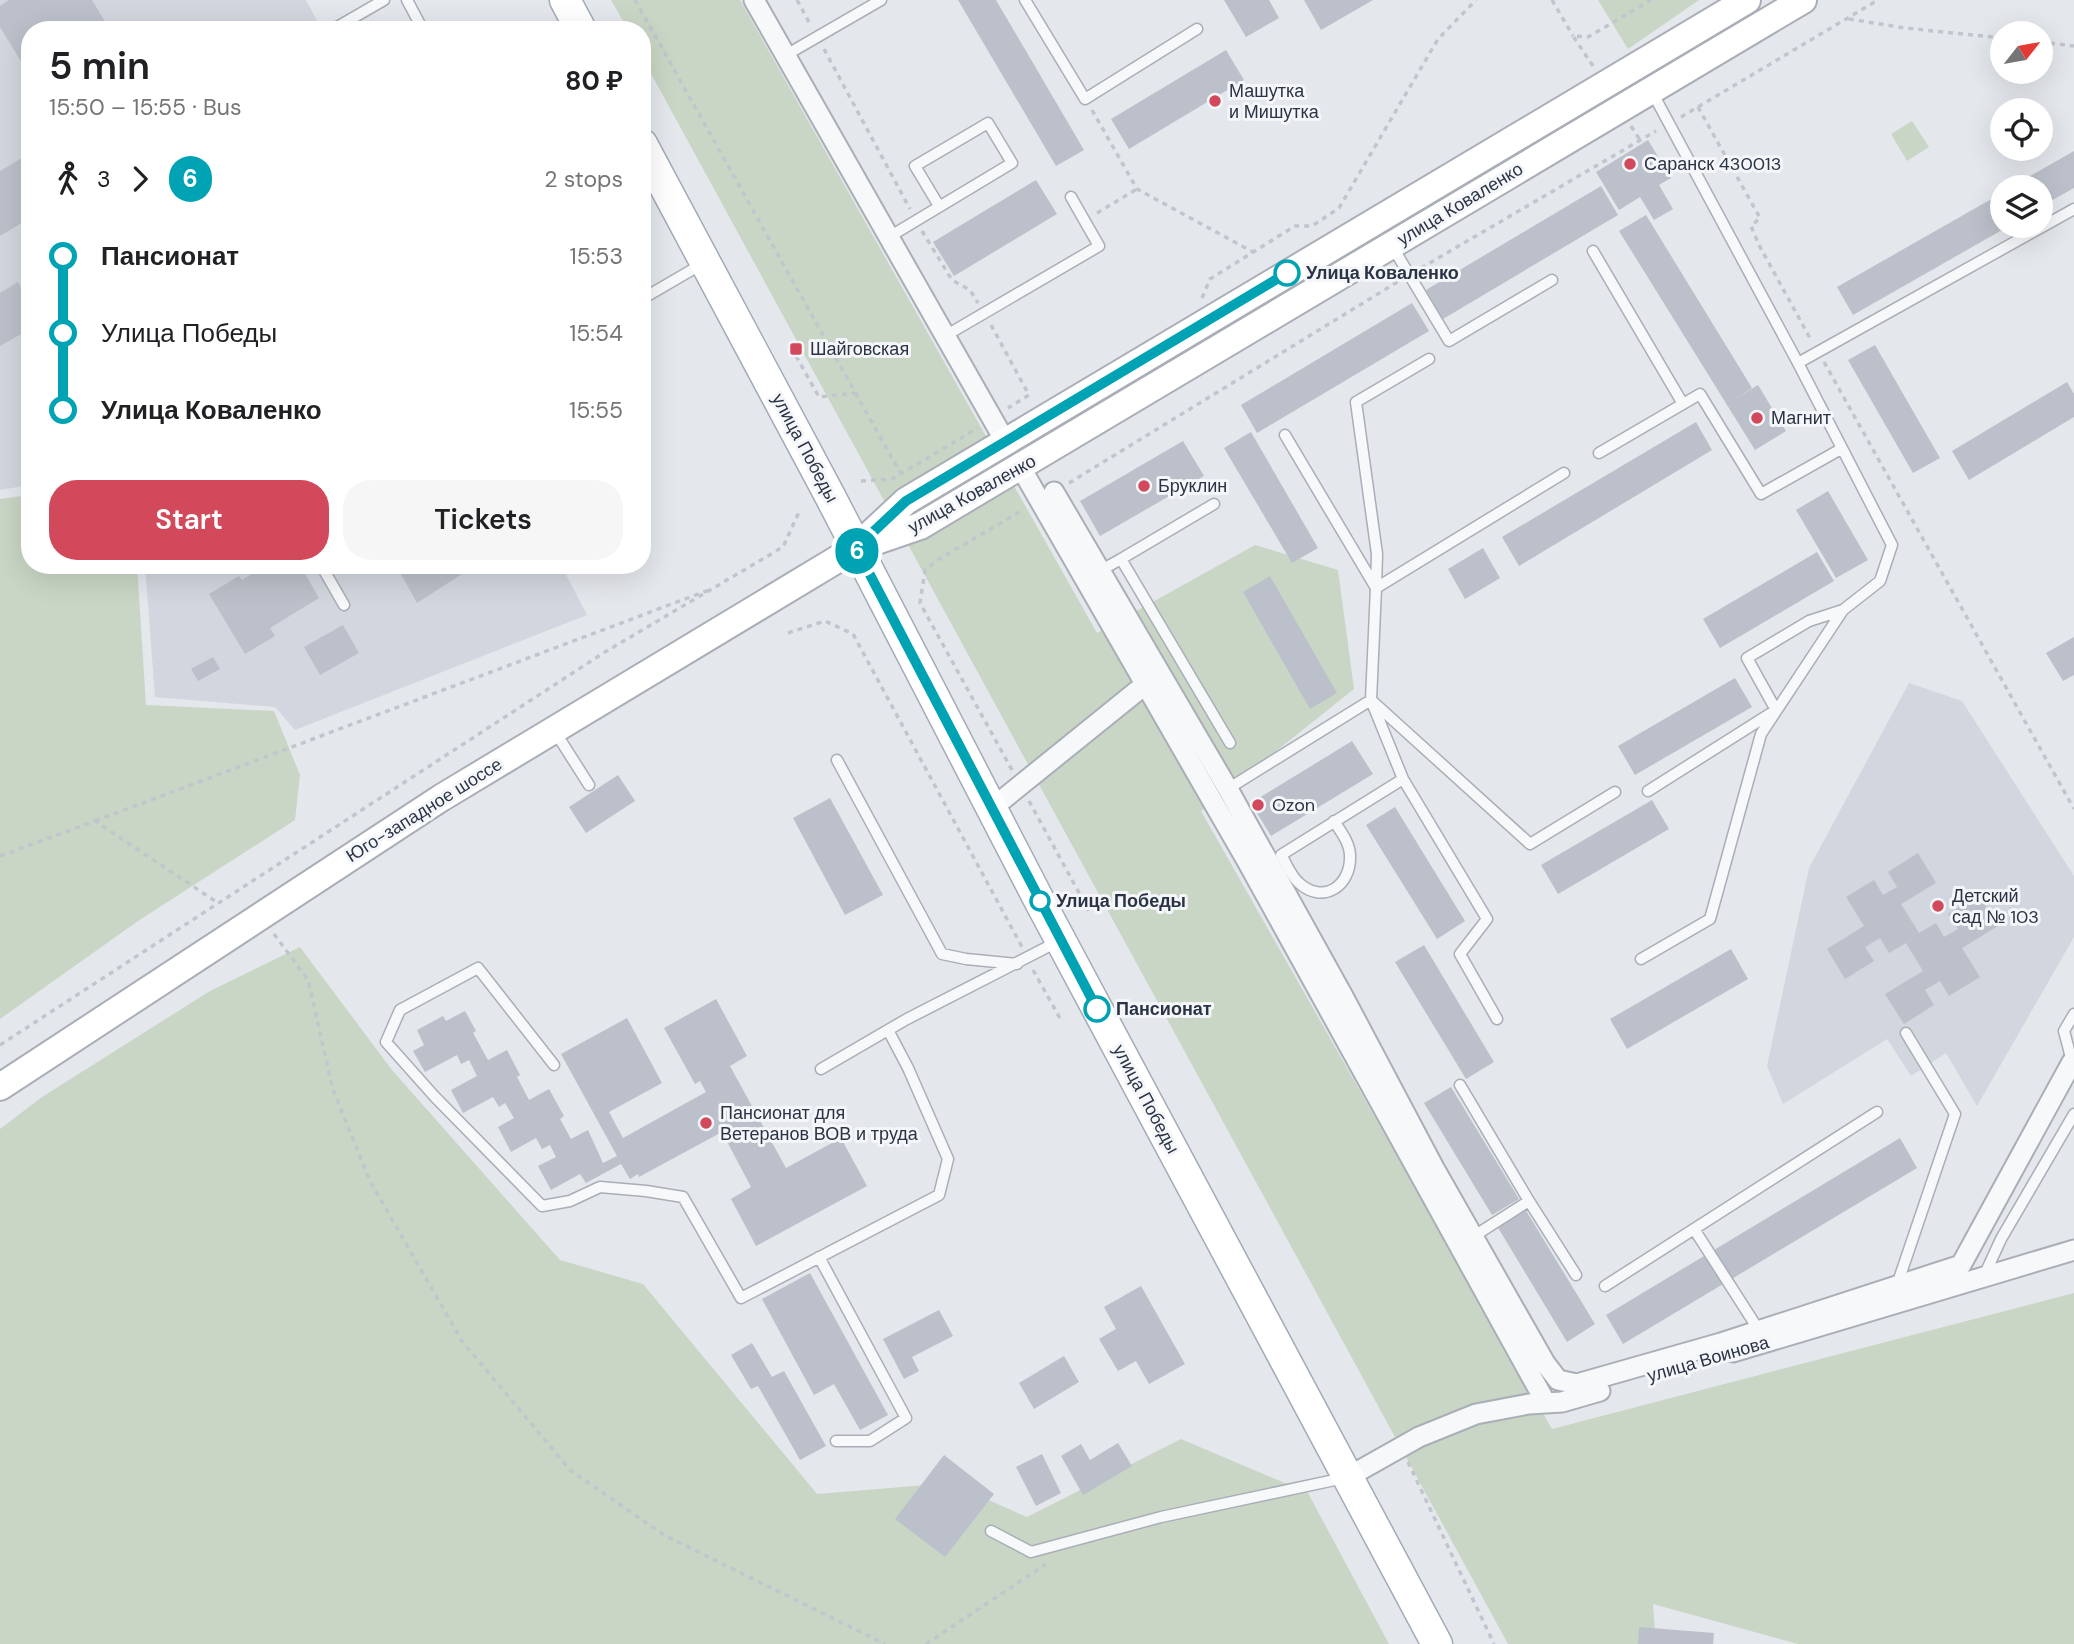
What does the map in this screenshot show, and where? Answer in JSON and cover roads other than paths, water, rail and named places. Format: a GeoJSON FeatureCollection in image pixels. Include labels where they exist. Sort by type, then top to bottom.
{"type":"FeatureCollection","features":[{"type":"Feature","properties":{"kind":"main road"},"geometry":{"type":"LineString","coordinates":[[565,0],[576,21]]}},
{"type":"Feature","properties":{"kind":"main road","name":"улица Коваленко"},"geometry":{"type":"LineString","coordinates":[[856,548],[906,501],[1005,440],[1747,0]]}},
{"type":"Feature","properties":{"kind":"main road","name":"улица Коваленко"},"geometry":{"type":"LineString","coordinates":[[856,548],[920,526],[1021,468],[1803,0]]}},
{"type":"Feature","properties":{"kind":"main road"},"geometry":{"type":"LineString","coordinates":[[1635,66],[1650,90]]}},
{"type":"Feature","properties":{"kind":"main road","name":"улица Победы"},"geometry":{"type":"LineString","coordinates":[[651,161],[991,809],[1437,1644]]}},
{"type":"Feature","properties":{"kind":"main road"},"geometry":{"type":"LineString","coordinates":[[1005,440],[1021,468]]}},
{"type":"Feature","properties":{"kind":"main road","name":"Юго-западное шоссе"},"geometry":{"type":"LineString","coordinates":[[0,1087],[441,797],[856,548]]}},
{"type":"Feature","properties":{"kind":"street"},"geometry":{"type":"LineString","coordinates":[[754,0],[1005,440]]}},
{"type":"Feature","properties":{"kind":"street"},"geometry":{"type":"LineString","coordinates":[[1021,468],[1047,496],[1093,575],[1228,789],[1343,996],[1434,1168],[1466,1241],[1546,1403]]}},
{"type":"Feature","properties":{"kind":"street"},"geometry":{"type":"LineString","coordinates":[[1093,575],[1147,683],[1211,800],[1466,1241],[1558,1380],[1577,1384],[1763,1336],[1897,1285],[1962,1265],[2073,1065]]}},
{"type":"Feature","properties":{"kind":"street"},"geometry":{"type":"LineString","coordinates":[[991,809],[1147,683]]}},
{"type":"Feature","properties":{"kind":"street","name":"улица Воинова"},"geometry":{"type":"LineString","coordinates":[[1348,1477],[1419,1437],[1476,1414],[1562,1402],[1763,1336],[1892,1306],[2074,1250]]}},
{"type":"Feature","properties":{"kind":"lane"},"geometry":{"type":"LineString","coordinates":[[348,21],[384,0]]}},
{"type":"Feature","properties":{"kind":"lane"},"geometry":{"type":"LineString","coordinates":[[407,0],[418,21]]}},
{"type":"Feature","properties":{"kind":"lane"},"geometry":{"type":"LineString","coordinates":[[786,55],[881,0]]}},
{"type":"Feature","properties":{"kind":"lane"},"geometry":{"type":"LineString","coordinates":[[1025,0],[1086,99],[1197,29]]}},
{"type":"Feature","properties":{"kind":"lane"},"geometry":{"type":"LineString","coordinates":[[1641,959],[1710,919],[1761,734],[1843,610],[1880,581],[1892,545],[1671,123],[1650,90]]}},
{"type":"Feature","properties":{"kind":"lane"},"geometry":{"type":"LineString","coordinates":[[889,237],[1012,163],[988,123],[915,166],[939,206]]}},
{"type":"Feature","properties":{"kind":"lane"},"geometry":{"type":"LineString","coordinates":[[945,336],[1099,246],[1071,197]]}},
{"type":"Feature","properties":{"kind":"lane"},"geometry":{"type":"LineString","coordinates":[[1798,363],[2074,209]]}},
{"type":"Feature","properties":{"kind":"lane"},"geometry":{"type":"LineString","coordinates":[[1392,246],[1449,341],[1552,280]]}},
{"type":"Feature","properties":{"kind":"lane"},"geometry":{"type":"LineString","coordinates":[[1593,251],[1683,404]]}},
{"type":"Feature","properties":{"kind":"lane"},"geometry":{"type":"LineString","coordinates":[[651,294],[706,262]]}},
{"type":"Feature","properties":{"kind":"lane"},"geometry":{"type":"LineString","coordinates":[[1429,359],[1356,402],[1377,554],[1371,700],[1403,779],[1487,919],[1460,954],[1497,1018]]}},
{"type":"Feature","properties":{"kind":"lane"},"geometry":{"type":"LineString","coordinates":[[1599,453],[1700,394],[1761,494],[1841,449]]}},
{"type":"Feature","properties":{"kind":"lane"},"geometry":{"type":"LineString","coordinates":[[1285,435],[1376,588]]}},
{"type":"Feature","properties":{"kind":"lane"},"geometry":{"type":"LineString","coordinates":[[1376,588],[1564,473]]}},
{"type":"Feature","properties":{"kind":"lane"},"geometry":{"type":"LineString","coordinates":[[1093,575],[1214,504]]}},
{"type":"Feature","properties":{"kind":"lane"},"geometry":{"type":"LineString","coordinates":[[1121,559],[1230,743]]}},
{"type":"Feature","properties":{"kind":"lane"},"geometry":{"type":"LineString","coordinates":[[326,574],[344,605]]}},
{"type":"Feature","properties":{"kind":"lane"},"geometry":{"type":"LineString","coordinates":[[1776,710],[1747,658],[1809,621],[1843,610]]}},
{"type":"Feature","properties":{"kind":"lane"},"geometry":{"type":"LineString","coordinates":[[1211,800],[1371,700]]}},
{"type":"Feature","properties":{"kind":"lane"},"geometry":{"type":"LineString","coordinates":[[1371,700],[1530,844],[1615,792]]}},
{"type":"Feature","properties":{"kind":"lane"},"geometry":{"type":"LineString","coordinates":[[1648,791],[1776,710]]}},
{"type":"Feature","properties":{"kind":"lane"},"geometry":{"type":"LineString","coordinates":[[554,729],[589,785]]}},
{"type":"Feature","properties":{"kind":"lane"},"geometry":{"type":"LineString","coordinates":[[837,760],[942,954],[1017,964]]}},
{"type":"Feature","properties":{"kind":"lane"},"geometry":{"type":"LineString","coordinates":[[1334,821],[1346,839],[1350,854],[1349,873],[1340,886],[1328,892],[1311,891],[1298,882],[1281,855],[1334,821],[1403,779]]}},
{"type":"Feature","properties":{"kind":"lane"},"geometry":{"type":"LineString","coordinates":[[821,1069],[888,1030],[1061,940]]}},
{"type":"Feature","properties":{"kind":"lane"},"geometry":{"type":"LineString","coordinates":[[554,1065],[478,968],[400,1010],[386,1042],[435,1097],[542,1206],[570,1201],[600,1187],[683,1197],[741,1297],[939,1195],[948,1159],[908,1068],[888,1030]]}},
{"type":"Feature","properties":{"kind":"lane"},"geometry":{"type":"LineString","coordinates":[[2073,1065],[2064,1031],[2074,1014]]}},
{"type":"Feature","properties":{"kind":"lane"},"geometry":{"type":"LineString","coordinates":[[1892,1306],[1955,1114],[1906,1033]]}},
{"type":"Feature","properties":{"kind":"lane"},"geometry":{"type":"LineString","coordinates":[[1460,1085],[1576,1275]]}},
{"type":"Feature","properties":{"kind":"lane"},"geometry":{"type":"LineString","coordinates":[[1605,1286],[1877,1112]]}},
{"type":"Feature","properties":{"kind":"lane"},"geometry":{"type":"LineString","coordinates":[[1984,1277],[2001,1239],[2074,1114]]}},
{"type":"Feature","properties":{"kind":"lane"},"geometry":{"type":"LineString","coordinates":[[1466,1241],[1529,1201]]}},
{"type":"Feature","properties":{"kind":"lane"},"geometry":{"type":"LineString","coordinates":[[1694,1229],[1763,1336]]}},
{"type":"Feature","properties":{"kind":"lane"},"geometry":{"type":"LineString","coordinates":[[819,1257],[906,1418],[870,1440],[836,1441]]}},
{"type":"Feature","properties":{"kind":"lane"},"geometry":{"type":"LineString","coordinates":[[991,1531],[1031,1552],[1161,1517],[1348,1477]]}},
{"type":"Feature","properties":{"kind":"place","name":"Машутка и Мишутка"},"geometry":{"type":"Point","coordinates":[1215,101]}},
{"type":"Feature","properties":{"kind":"place","name":"Саранск 430013"},"geometry":{"type":"Point","coordinates":[1630,164]}},
{"type":"Feature","properties":{"kind":"place","name":"Улица Коваленко"},"geometry":{"type":"Point","coordinates":[1287,273]}},
{"type":"Feature","properties":{"kind":"place","name":"Шайговская"},"geometry":{"type":"Point","coordinates":[796,349]}},
{"type":"Feature","properties":{"kind":"place","name":"Магнит"},"geometry":{"type":"Point","coordinates":[1757,418]}},
{"type":"Feature","properties":{"kind":"place","name":"Бруклин"},"geometry":{"type":"Point","coordinates":[1144,486]}},
{"type":"Feature","properties":{"kind":"place","name":"Ozon"},"geometry":{"type":"Point","coordinates":[1258,805]}},
{"type":"Feature","properties":{"kind":"place","name":"Улица Победы"},"geometry":{"type":"Point","coordinates":[1040,901]}},
{"type":"Feature","properties":{"kind":"place","name":"Детский сад № 103"},"geometry":{"type":"Point","coordinates":[1938,906]}},
{"type":"Feature","properties":{"kind":"place","name":"Пансионат"},"geometry":{"type":"Point","coordinates":[1097,1009]}},
{"type":"Feature","properties":{"kind":"place","name":"Пансионат для Ветеранов ВОВ и труда"},"geometry":{"type":"Point","coordinates":[706,1123]}}]}
